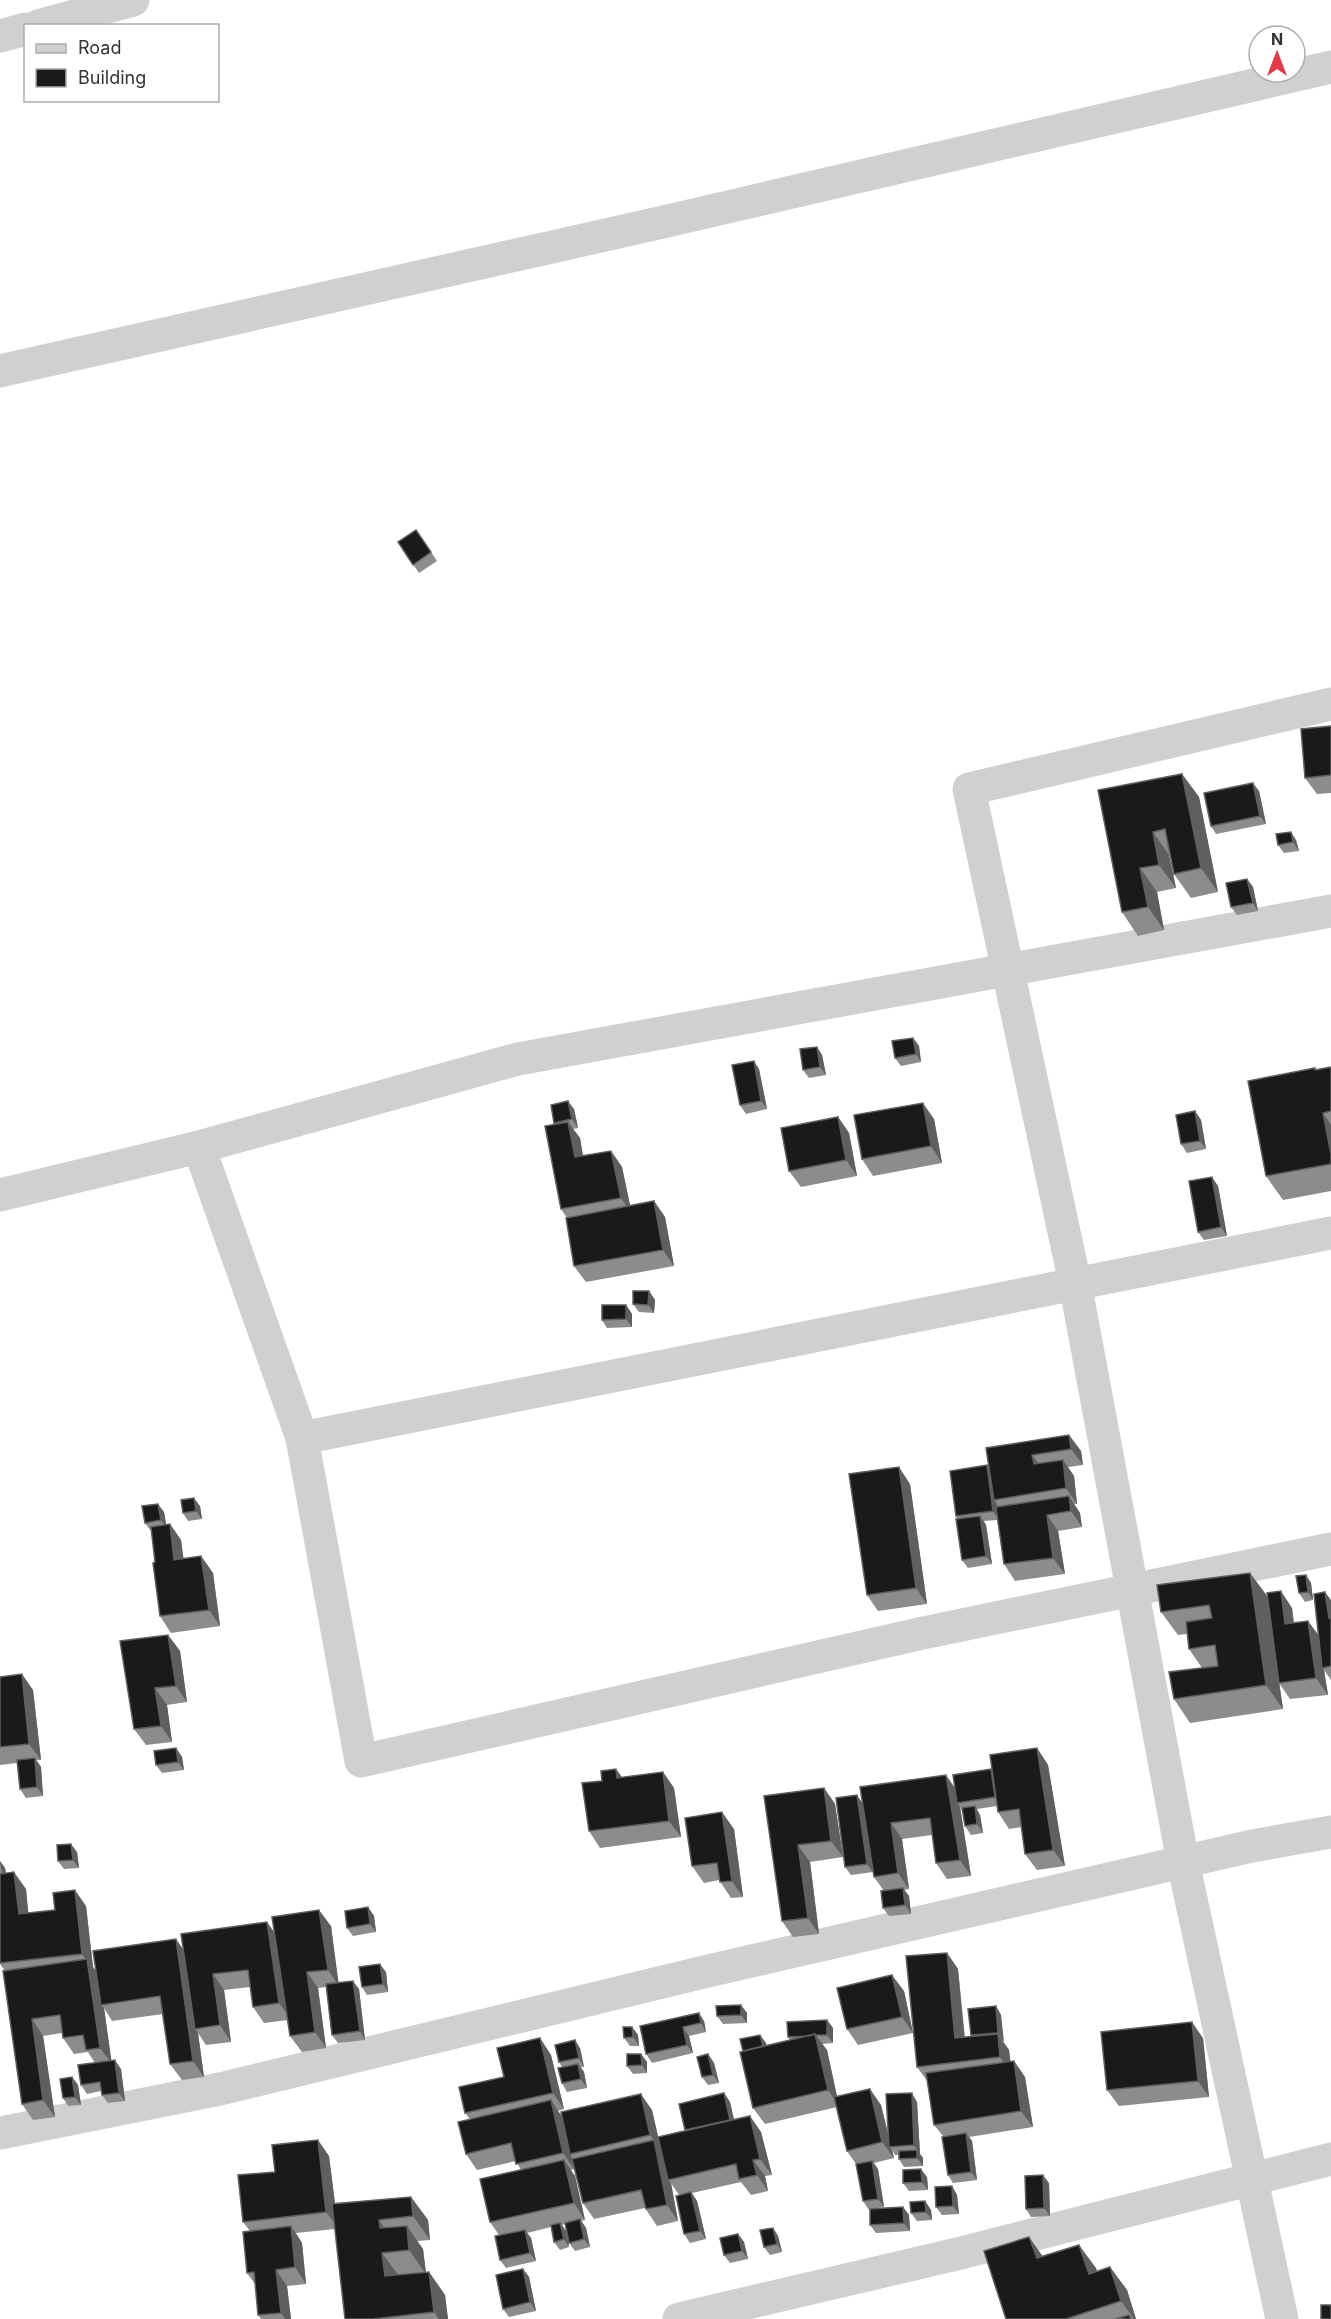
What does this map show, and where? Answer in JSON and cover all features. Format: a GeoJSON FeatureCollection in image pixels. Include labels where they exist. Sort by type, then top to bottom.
{"type":"FeatureCollection","features":[{"type":"Feature","properties":{"kind":"street"},"geometry":{"type":"LineString","coordinates":[[45,24],[133,0]]}},
{"type":"Feature","properties":{"kind":"street"},"geometry":{"type":"LineString","coordinates":[[0,36],[24,30]]}},
{"type":"Feature","properties":{"kind":"street"},"geometry":{"type":"LineString","coordinates":[[0,371],[663,222],[1331,66]]}},
{"type":"Feature","properties":{"kind":"street"},"geometry":{"type":"LineString","coordinates":[[1282,2319],[1183,1862],[1075,1283],[969,789],[1331,704]]}},
{"type":"Feature","properties":{"kind":"street"},"geometry":{"type":"LineString","coordinates":[[0,1195],[199,1147],[518,1059],[1331,911]]}},
{"type":"Feature","properties":{"kind":"street"},"geometry":{"type":"LineString","coordinates":[[199,1147],[302,1438],[361,1761],[912,1636],[1132,1589],[1331,1550]]}},
{"type":"Feature","properties":{"kind":"street"},"geometry":{"type":"LineString","coordinates":[[302,1438],[1331,1233]]}},
{"type":"Feature","properties":{"kind":"street"},"geometry":{"type":"LineString","coordinates":[[0,2133],[220,2089],[708,1971],[1252,1846],[1331,1832]]}},
{"type":"Feature","properties":{"kind":"street"},"geometry":{"type":"LineString","coordinates":[[679,2319],[962,2253],[1331,2159]]}},
{"type":"Feature","properties":{"kind":"building"},"geometry":{"type":"Polygon","coordinates":[[[416,530],[431,552],[413,565],[398,542],[416,530]]]}},
{"type":"Feature","properties":{"kind":"building"},"geometry":{"type":"Polygon","coordinates":[[[1331,726],[1331,775],[1305,778],[1301,729],[1331,726]]]}},
{"type":"Feature","properties":{"kind":"building"},"geometry":{"type":"Polygon","coordinates":[[[1182,774],[1201,868],[1174,874],[1165,829],[1153,832],[1159,865],[1140,868],[1148,907],[1122,912],[1098,790],[1182,774]]]}},
{"type":"Feature","properties":{"kind":"building"},"geometry":{"type":"Polygon","coordinates":[[[1253,783],[1260,816],[1211,826],[1204,793],[1253,783]]]}},
{"type":"Feature","properties":{"kind":"building"},"geometry":{"type":"Polygon","coordinates":[[[1291,832],[1293,842],[1278,845],[1276,834],[1291,832]]]}},
{"type":"Feature","properties":{"kind":"building"},"geometry":{"type":"Polygon","coordinates":[[[1247,879],[1253,903],[1231,907],[1226,883],[1247,879]]]}},
{"type":"Feature","properties":{"kind":"building"},"geometry":{"type":"Polygon","coordinates":[[[913,1038],[916,1054],[895,1058],[892,1041],[913,1038]]]}},
{"type":"Feature","properties":{"kind":"building"},"geometry":{"type":"Polygon","coordinates":[[[817,1047],[820,1067],[803,1070],[800,1049],[817,1047]]]}},
{"type":"Feature","properties":{"kind":"building"},"geometry":{"type":"Polygon","coordinates":[[[754,1061],[761,1101],[740,1105],[732,1065],[754,1061]]]}},
{"type":"Feature","properties":{"kind":"building"},"geometry":{"type":"Polygon","coordinates":[[[1331,1067],[1331,1111],[1323,1113],[1331,1164],[1266,1176],[1248,1081],[1331,1067]]]}},
{"type":"Feature","properties":{"kind":"building"},"geometry":{"type":"Polygon","coordinates":[[[568,1101],[572,1119],[554,1123],[551,1105],[568,1101]]]}},
{"type":"Feature","properties":{"kind":"building"},"geometry":{"type":"Polygon","coordinates":[[[923,1103],[931,1146],[862,1159],[854,1115],[923,1103]]]}},
{"type":"Feature","properties":{"kind":"building"},"geometry":{"type":"Polygon","coordinates":[[[1195,1111],[1200,1141],[1181,1144],[1176,1115],[1195,1111]]]}},
{"type":"Feature","properties":{"kind":"building"},"geometry":{"type":"Polygon","coordinates":[[[838,1117],[846,1160],[789,1171],[781,1128],[838,1117]]]}},
{"type":"Feature","properties":{"kind":"building"},"geometry":{"type":"Polygon","coordinates":[[[568,1122],[575,1157],[611,1151],[621,1198],[561,1209],[545,1126],[568,1122]]]}},
{"type":"Feature","properties":{"kind":"building"},"geometry":{"type":"Polygon","coordinates":[[[1212,1177],[1221,1227],[1198,1232],[1189,1181],[1212,1177]]]}},
{"type":"Feature","properties":{"kind":"building"},"geometry":{"type":"Polygon","coordinates":[[[654,1201],[663,1250],[574,1266],[566,1218],[654,1201]]]}},
{"type":"Feature","properties":{"kind":"building"},"geometry":{"type":"Polygon","coordinates":[[[633,1291],[649,1291],[648,1305],[633,1304],[633,1291]]]}},
{"type":"Feature","properties":{"kind":"building"},"geometry":{"type":"Polygon","coordinates":[[[602,1305],[626,1305],[626,1319],[602,1320],[602,1305]]]}},
{"type":"Feature","properties":{"kind":"building"},"geometry":{"type":"Polygon","coordinates":[[[1069,1435],[1071,1449],[1032,1455],[1034,1464],[1063,1460],[1066,1488],[994,1500],[986,1448],[1069,1435]]]}},
{"type":"Feature","properties":{"kind":"building"},"geometry":{"type":"Polygon","coordinates":[[[987,1465],[993,1511],[956,1516],[950,1471],[987,1465]]]}},
{"type":"Feature","properties":{"kind":"building"},"geometry":{"type":"Polygon","coordinates":[[[899,1467],[916,1588],[867,1595],[849,1474],[899,1467]]]}},
{"type":"Feature","properties":{"kind":"building"},"geometry":{"type":"Polygon","coordinates":[[[1069,1496],[1071,1511],[1047,1515],[1053,1558],[1004,1564],[996,1507],[1069,1496]]]}},
{"type":"Feature","properties":{"kind":"building"},"geometry":{"type":"Polygon","coordinates":[[[194,1498],[196,1511],[183,1513],[181,1500],[194,1498]]]}},
{"type":"Feature","properties":{"kind":"building"},"geometry":{"type":"Polygon","coordinates":[[[158,1504],[161,1520],[145,1523],[142,1506],[158,1504]]]}},
{"type":"Feature","properties":{"kind":"building"},"geometry":{"type":"Polygon","coordinates":[[[980,1516],[986,1556],[962,1560],[956,1519],[980,1516]]]}},
{"type":"Feature","properties":{"kind":"building"},"geometry":{"type":"Polygon","coordinates":[[[170,1524],[174,1560],[201,1556],[209,1610],[160,1616],[151,1527],[170,1524]]]}},
{"type":"Feature","properties":{"kind":"building"},"geometry":{"type":"Polygon","coordinates":[[[1250,1573],[1266,1685],[1174,1699],[1169,1672],[1218,1666],[1215,1645],[1189,1649],[1186,1622],[1212,1618],[1209,1605],[1161,1612],[1157,1585],[1250,1573]]]}},
{"type":"Feature","properties":{"kind":"building"},"geometry":{"type":"Polygon","coordinates":[[[1306,1575],[1308,1592],[1299,1593],[1296,1576],[1306,1575]]]}},
{"type":"Feature","properties":{"kind":"building"},"geometry":{"type":"Polygon","coordinates":[[[1281,1591],[1285,1624],[1308,1621],[1316,1678],[1279,1683],[1267,1593],[1281,1591]]]}},
{"type":"Feature","properties":{"kind":"building"},"geometry":{"type":"Polygon","coordinates":[[[1325,1592],[1329,1618],[1331,1617],[1331,1666],[1322,1668],[1314,1594],[1325,1592]]]}},
{"type":"Feature","properties":{"kind":"building"},"geometry":{"type":"Polygon","coordinates":[[[168,1635],[176,1686],[155,1688],[161,1726],[134,1729],[120,1641],[168,1635]]]}},
{"type":"Feature","properties":{"kind":"building"},"geometry":{"type":"Polygon","coordinates":[[[22,1674],[29,1744],[0,1747],[0,1677],[22,1674]]]}},
{"type":"Feature","properties":{"kind":"building"},"geometry":{"type":"Polygon","coordinates":[[[176,1748],[178,1762],[156,1765],[154,1751],[176,1748]]]}},
{"type":"Feature","properties":{"kind":"building"},"geometry":{"type":"Polygon","coordinates":[[[1037,1748],[1053,1850],[1025,1854],[1019,1809],[998,1812],[990,1755],[1037,1748]]]}},
{"type":"Feature","properties":{"kind":"building"},"geometry":{"type":"Polygon","coordinates":[[[35,1758],[37,1787],[20,1789],[17,1760],[35,1758]]]}},
{"type":"Feature","properties":{"kind":"building"},"geometry":{"type":"Polygon","coordinates":[[[616,1769],[617,1778],[663,1772],[669,1821],[589,1831],[582,1783],[602,1781],[601,1771],[616,1769]]]}},
{"type":"Feature","properties":{"kind":"building"},"geometry":{"type":"Polygon","coordinates":[[[991,1769],[995,1797],[957,1803],[953,1775],[991,1769]]]}},
{"type":"Feature","properties":{"kind":"building"},"geometry":{"type":"Polygon","coordinates":[[[946,1775],[960,1860],[936,1863],[930,1818],[891,1823],[898,1873],[874,1877],[860,1787],[946,1775]]]}},
{"type":"Feature","properties":{"kind":"building"},"geometry":{"type":"Polygon","coordinates":[[[824,1788],[831,1841],[798,1845],[808,1918],[782,1921],[764,1796],[824,1788]]]}},
{"type":"Feature","properties":{"kind":"building"},"geometry":{"type":"Polygon","coordinates":[[[857,1795],[867,1864],[845,1867],[836,1798],[857,1795]]]}},
{"type":"Feature","properties":{"kind":"building"},"geometry":{"type":"Polygon","coordinates":[[[975,1806],[977,1824],[965,1826],[962,1808],[975,1806]]]}},
{"type":"Feature","properties":{"kind":"building"},"geometry":{"type":"Polygon","coordinates":[[[722,1812],[732,1881],[720,1882],[717,1863],[692,1866],[685,1818],[722,1812]]]}},
{"type":"Feature","properties":{"kind":"building"},"geometry":{"type":"Polygon","coordinates":[[[71,1844],[73,1860],[58,1861],[57,1845],[71,1844]]]}},
{"type":"Feature","properties":{"kind":"building"},"geometry":{"type":"Polygon","coordinates":[[[14,1872],[19,1914],[55,1910],[53,1893],[75,1890],[82,1954],[0,1963],[0,1874],[14,1872]]]}},
{"type":"Feature","properties":{"kind":"building"},"geometry":{"type":"Polygon","coordinates":[[[903,1888],[905,1905],[883,1908],[881,1891],[903,1888]]]}},
{"type":"Feature","properties":{"kind":"building"},"geometry":{"type":"Polygon","coordinates":[[[368,1907],[370,1924],[347,1928],[345,1911],[368,1907]]]}},
{"type":"Feature","properties":{"kind":"building"},"geometry":{"type":"Polygon","coordinates":[[[319,1910],[328,1970],[307,1972],[315,2032],[290,2036],[272,1917],[319,1910]]]}},
{"type":"Feature","properties":{"kind":"building"},"geometry":{"type":"Polygon","coordinates":[[[267,1922],[279,2003],[253,2007],[248,1970],[213,1974],[220,2025],[195,2029],[181,1934],[267,1922]]]}},
{"type":"Feature","properties":{"kind":"building"},"geometry":{"type":"Polygon","coordinates":[[[176,1939],[193,2061],[170,2064],[160,1996],[101,2005],[93,1951],[176,1939]]]}},
{"type":"Feature","properties":{"kind":"building"},"geometry":{"type":"Polygon","coordinates":[[[947,1953],[955,2038],[998,2034],[1000,2057],[917,2067],[906,1956],[947,1953]]]}},
{"type":"Feature","properties":{"kind":"building"},"geometry":{"type":"Polygon","coordinates":[[[87,1959],[100,2048],[86,2050],[83,2035],[63,2038],[60,2015],[32,2019],[43,2100],[22,2104],[3,1971],[87,1959]]]}},
{"type":"Feature","properties":{"kind":"building"},"geometry":{"type":"Polygon","coordinates":[[[380,1964],[383,1984],[362,1987],[359,1967],[380,1964]]]}},
{"type":"Feature","properties":{"kind":"building"},"geometry":{"type":"Polygon","coordinates":[[[892,1975],[902,2017],[847,2029],[837,1988],[892,1975]]]}},
{"type":"Feature","properties":{"kind":"building"},"geometry":{"type":"Polygon","coordinates":[[[353,1981],[360,2031],[332,2035],[326,1984],[353,1981]]]}},
{"type":"Feature","properties":{"kind":"building"},"geometry":{"type":"Polygon","coordinates":[[[741,2005],[741,2015],[717,2016],[716,2006],[741,2005]]]}},
{"type":"Feature","properties":{"kind":"building"},"geometry":{"type":"Polygon","coordinates":[[[996,2006],[998,2033],[971,2035],[968,2009],[996,2006]]]}},
{"type":"Feature","properties":{"kind":"building"},"geometry":{"type":"Polygon","coordinates":[[[699,2013],[701,2023],[683,2027],[687,2045],[646,2054],[640,2026],[699,2013]]]}},
{"type":"Feature","properties":{"kind":"building"},"geometry":{"type":"Polygon","coordinates":[[[827,2020],[827,2035],[788,2037],[787,2022],[827,2020]]]}},
{"type":"Feature","properties":{"kind":"building"},"geometry":{"type":"Polygon","coordinates":[[[1192,2022],[1198,2081],[1107,2090],[1101,2032],[1192,2022]]]}},
{"type":"Feature","properties":{"kind":"building"},"geometry":{"type":"Polygon","coordinates":[[[623,2027],[632,2027],[633,2037],[624,2038],[623,2027]]]}},
{"type":"Feature","properties":{"kind":"building"},"geometry":{"type":"Polygon","coordinates":[[[815,2034],[828,2090],[753,2108],[740,2052],[815,2034]]]}},
{"type":"Feature","properties":{"kind":"building"},"geometry":{"type":"Polygon","coordinates":[[[760,2035],[763,2046],[743,2051],[740,2039],[760,2035]]]}},
{"type":"Feature","properties":{"kind":"building"},"geometry":{"type":"Polygon","coordinates":[[[540,2038],[553,2093],[465,2113],[459,2087],[504,2077],[497,2048],[540,2038]]]}},
{"type":"Feature","properties":{"kind":"building"},"geometry":{"type":"Polygon","coordinates":[[[575,2040],[579,2058],[559,2062],[555,2045],[575,2040]]]}},
{"type":"Feature","properties":{"kind":"building"},"geometry":{"type":"Polygon","coordinates":[[[627,2054],[641,2054],[642,2065],[627,2066],[627,2054]]]}},
{"type":"Feature","properties":{"kind":"building"},"geometry":{"type":"Polygon","coordinates":[[[708,2054],[713,2075],[702,2077],[697,2057],[708,2054]]]}},
{"type":"Feature","properties":{"kind":"building"},"geometry":{"type":"Polygon","coordinates":[[[115,2060],[119,2093],[102,2095],[100,2082],[81,2085],[78,2065],[115,2060]]]}},
{"type":"Feature","properties":{"kind":"building"},"geometry":{"type":"Polygon","coordinates":[[[1014,2061],[1021,2111],[934,2125],[926,2073],[1014,2061]]]}},
{"type":"Feature","properties":{"kind":"building"},"geometry":{"type":"Polygon","coordinates":[[[578,2064],[581,2079],[562,2083],[558,2068],[578,2064]]]}},
{"type":"Feature","properties":{"kind":"building"},"geometry":{"type":"Polygon","coordinates":[[[72,2077],[75,2097],[63,2098],[60,2079],[72,2077]]]}},
{"type":"Feature","properties":{"kind":"building"},"geometry":{"type":"Polygon","coordinates":[[[870,2089],[882,2142],[847,2151],[834,2097],[870,2089]]]}},
{"type":"Feature","properties":{"kind":"building"},"geometry":{"type":"Polygon","coordinates":[[[724,2093],[730,2120],[685,2130],[679,2104],[724,2093]]]}},
{"type":"Feature","properties":{"kind":"building"},"geometry":{"type":"Polygon","coordinates":[[[912,2093],[914,2145],[889,2147],[886,2094],[912,2093]]]}},
{"type":"Feature","properties":{"kind":"building"},"geometry":{"type":"Polygon","coordinates":[[[641,2094],[650,2135],[570,2154],[561,2112],[641,2094]]]}},
{"type":"Feature","properties":{"kind":"building"},"geometry":{"type":"Polygon","coordinates":[[[551,2100],[563,2153],[516,2164],[511,2143],[466,2154],[458,2122],[551,2100]]]}},
{"type":"Feature","properties":{"kind":"building"},"geometry":{"type":"Polygon","coordinates":[[[750,2116],[760,2159],[753,2160],[757,2175],[739,2179],[736,2164],[668,2180],[658,2137],[750,2116]]]}},
{"type":"Feature","properties":{"kind":"building"},"geometry":{"type":"Polygon","coordinates":[[[966,2133],[971,2172],[948,2175],[942,2137],[966,2133]]]}},
{"type":"Feature","properties":{"kind":"building"},"geometry":{"type":"Polygon","coordinates":[[[318,2140],[326,2212],[243,2222],[238,2175],[275,2172],[272,2145],[318,2140]]]}},
{"type":"Feature","properties":{"kind":"building"},"geometry":{"type":"Polygon","coordinates":[[[654,2140],[667,2205],[646,2209],[641,2190],[583,2203],[572,2159],[654,2140]]]}},
{"type":"Feature","properties":{"kind":"building"},"geometry":{"type":"Polygon","coordinates":[[[917,2150],[917,2158],[899,2159],[899,2151],[917,2150]]]}},
{"type":"Feature","properties":{"kind":"building"},"geometry":{"type":"Polygon","coordinates":[[[564,2160],[574,2203],[490,2222],[480,2179],[564,2160]]]}},
{"type":"Feature","properties":{"kind":"building"},"geometry":{"type":"Polygon","coordinates":[[[872,2161],[878,2199],[863,2201],[856,2164],[872,2161]]]}},
{"type":"Feature","properties":{"kind":"building"},"geometry":{"type":"Polygon","coordinates":[[[921,2169],[922,2182],[903,2183],[903,2170],[921,2169]]]}},
{"type":"Feature","properties":{"kind":"building"},"geometry":{"type":"Polygon","coordinates":[[[1043,2175],[1044,2208],[1026,2209],[1025,2176],[1043,2175]]]}},
{"type":"Feature","properties":{"kind":"building"},"geometry":{"type":"Polygon","coordinates":[[[952,2186],[953,2206],[936,2207],[935,2187],[952,2186]]]}},
{"type":"Feature","properties":{"kind":"building"},"geometry":{"type":"Polygon","coordinates":[[[691,2192],[700,2231],[684,2234],[676,2196],[691,2192]]]}},
{"type":"Feature","properties":{"kind":"building"},"geometry":{"type":"Polygon","coordinates":[[[411,2197],[413,2216],[379,2220],[380,2228],[407,2226],[409,2250],[382,2253],[385,2276],[429,2272],[434,2312],[373,2319],[345,2319],[332,2204],[411,2197]]]}},
{"type":"Feature","properties":{"kind":"building"},"geometry":{"type":"Polygon","coordinates":[[[925,2201],[926,2212],[911,2213],[910,2202],[925,2201]]]}},
{"type":"Feature","properties":{"kind":"building"},"geometry":{"type":"Polygon","coordinates":[[[903,2207],[904,2223],[870,2225],[870,2209],[903,2207]]]}},
{"type":"Feature","properties":{"kind":"building"},"geometry":{"type":"Polygon","coordinates":[[[580,2219],[584,2239],[569,2243],[565,2223],[580,2219]]]}},
{"type":"Feature","properties":{"kind":"building"},"geometry":{"type":"Polygon","coordinates":[[[560,2223],[564,2239],[554,2242],[551,2225],[560,2223]]]}},
{"type":"Feature","properties":{"kind":"building"},"geometry":{"type":"Polygon","coordinates":[[[291,2226],[295,2267],[276,2270],[281,2313],[258,2315],[254,2272],[247,2273],[243,2232],[291,2226]]]}},
{"type":"Feature","properties":{"kind":"building"},"geometry":{"type":"Polygon","coordinates":[[[773,2228],[777,2244],[764,2247],[760,2230],[773,2228]]]}},
{"type":"Feature","properties":{"kind":"building"},"geometry":{"type":"Polygon","coordinates":[[[525,2230],[530,2253],[500,2260],[495,2236],[525,2230]]]}},
{"type":"Feature","properties":{"kind":"building"},"geometry":{"type":"Polygon","coordinates":[[[738,2234],[742,2251],[724,2255],[720,2238],[738,2234]]]}},
{"type":"Feature","properties":{"kind":"building"},"geometry":{"type":"Polygon","coordinates":[[[1029,2237],[1037,2258],[1079,2245],[1089,2274],[1110,2267],[1121,2301],[1066,2319],[1006,2319],[984,2251],[1029,2237]]]}},
{"type":"Feature","properties":{"kind":"building"},"geometry":{"type":"Polygon","coordinates":[[[523,2269],[530,2302],[503,2309],[496,2275],[523,2269]]]}},
{"type":"Feature","properties":{"kind":"building"},"geometry":{"type":"Polygon","coordinates":[[[1321,2305],[1331,2305],[1331,2319],[1321,2319],[1321,2305]]]}},
{"type":"Feature","properties":{"kind":"building"},"geometry":{"type":"Polygon","coordinates":[[[1129,2315],[1131,2319],[1116,2319],[1129,2315]]]}}]}
